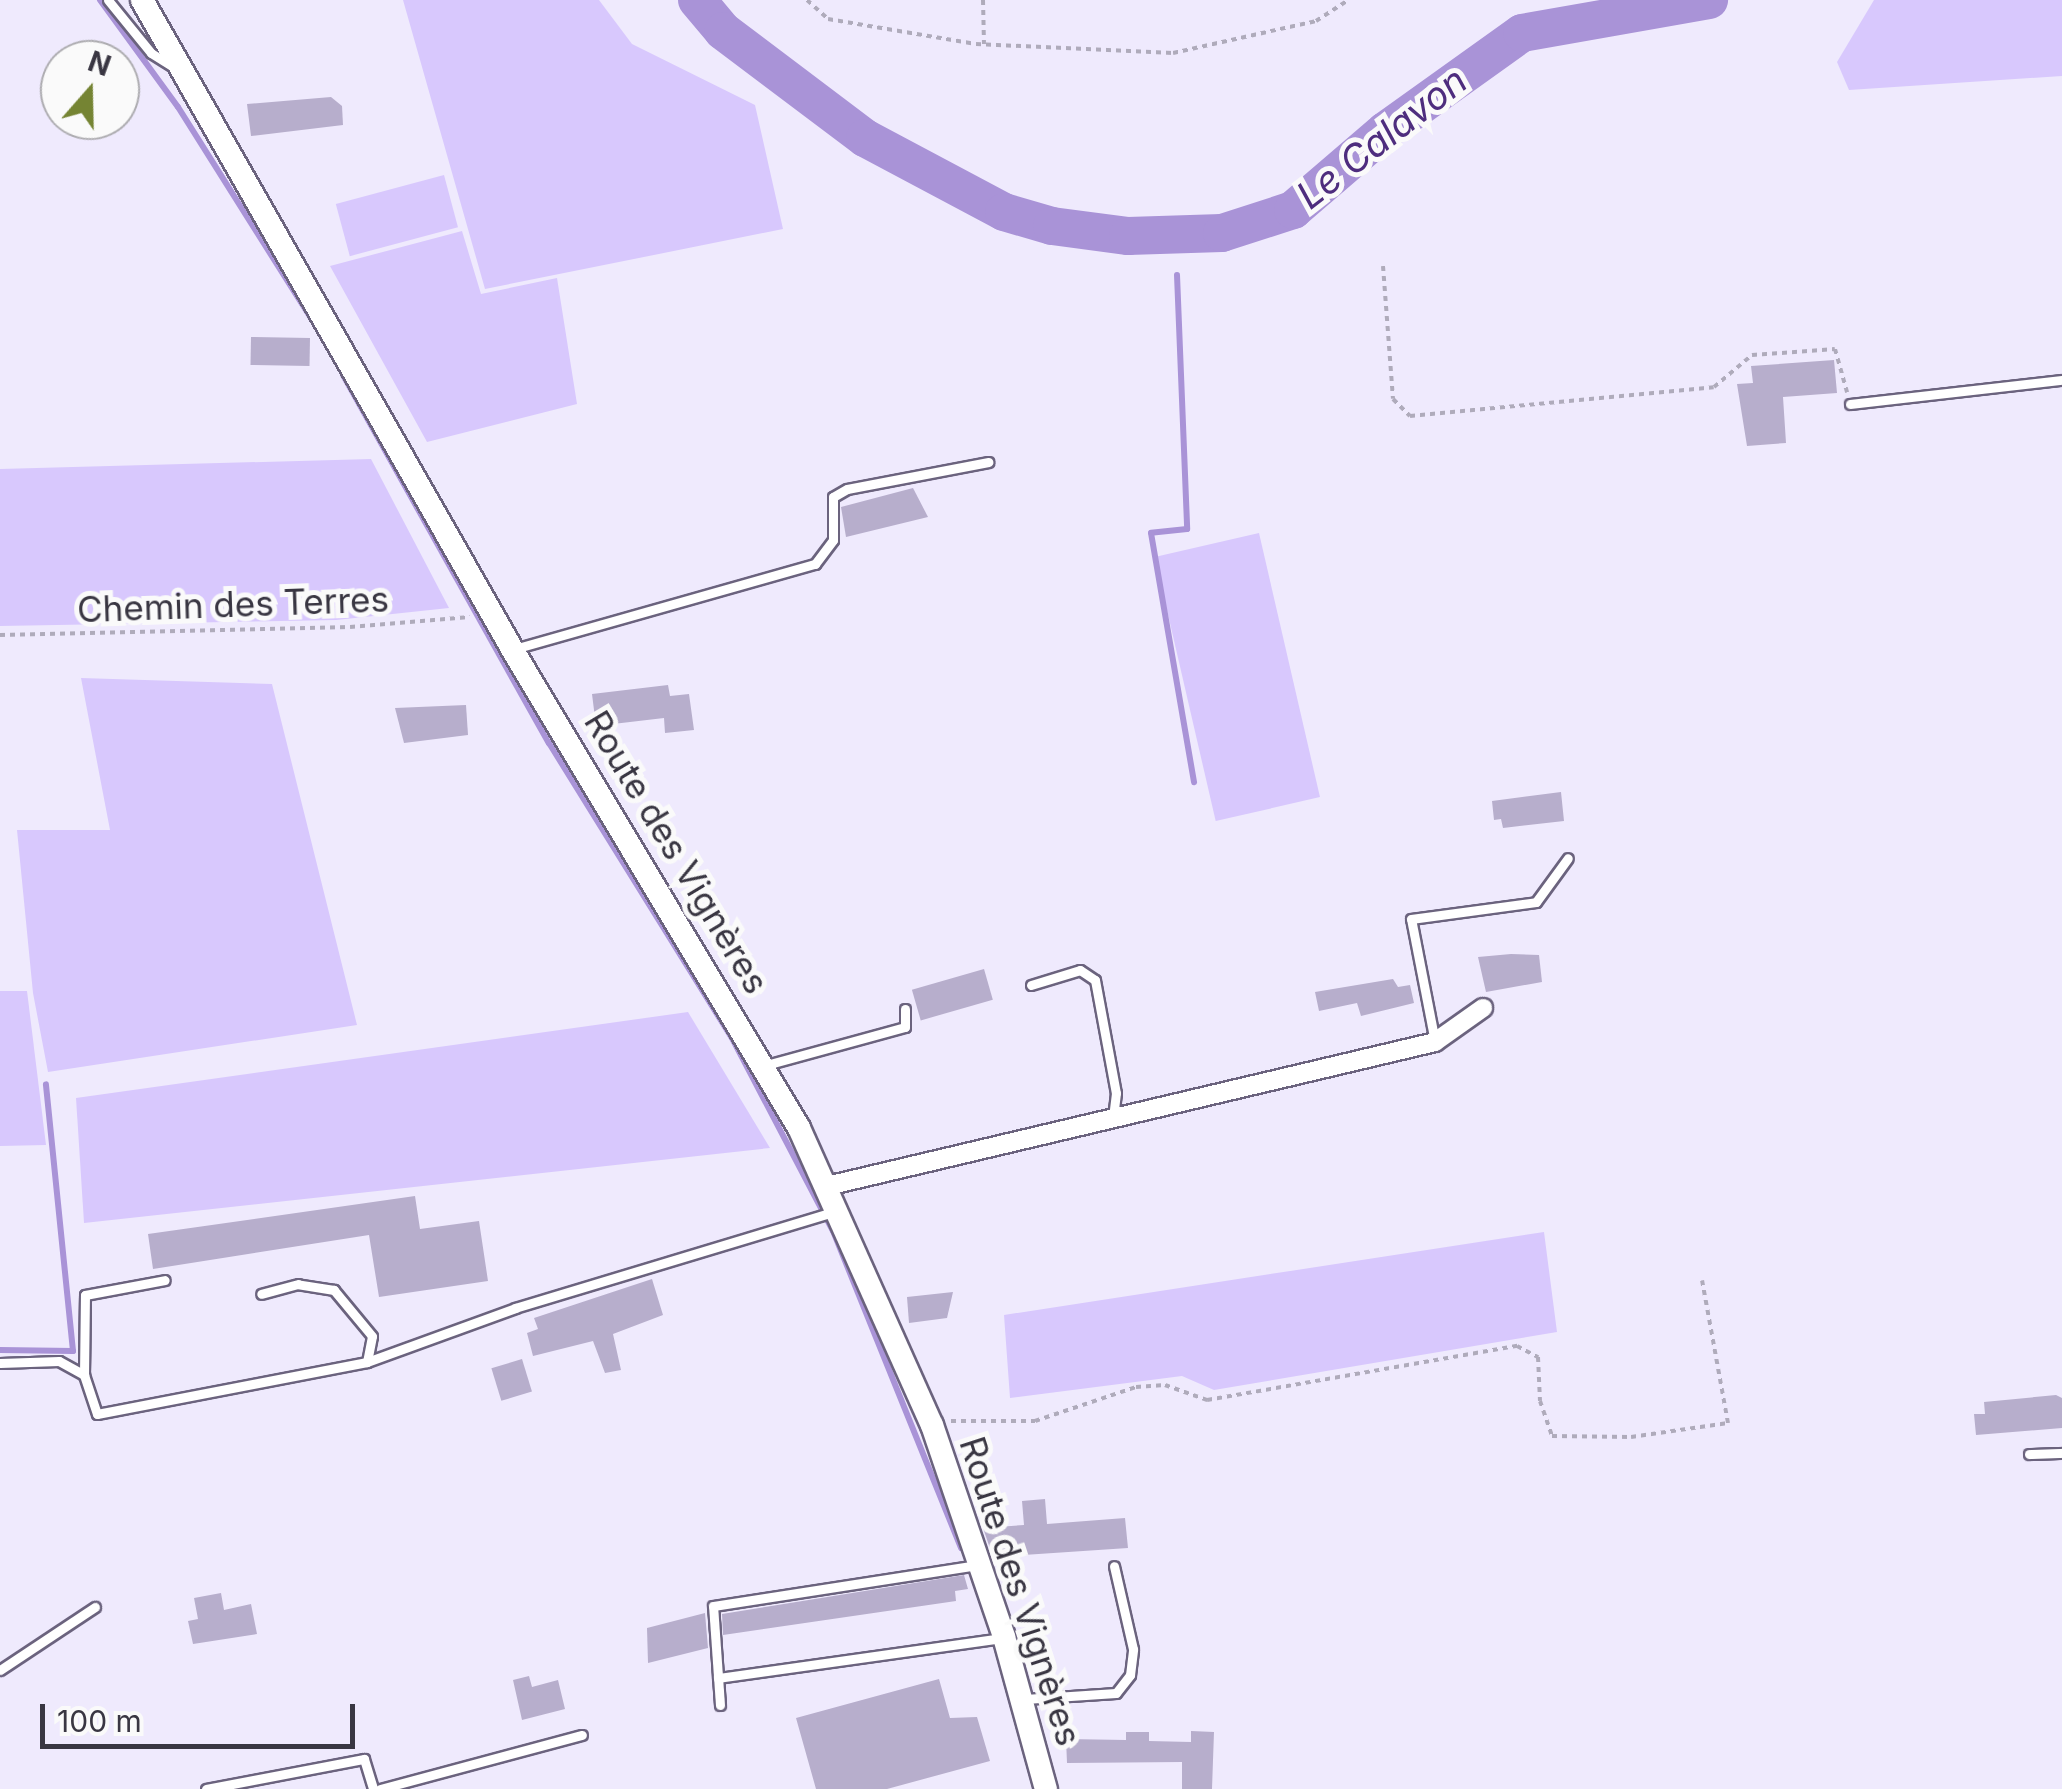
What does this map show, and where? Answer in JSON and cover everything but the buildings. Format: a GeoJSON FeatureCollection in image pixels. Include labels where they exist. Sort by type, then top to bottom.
{"type":"FeatureCollection","features":[{"type":"Feature","properties":{"kind":"street","name":"Route des Vignères"},"geometry":{"type":"LineString","coordinates":[[142,0],[512,649],[764,1065],[827,1186],[932,1426],[1004,1637],[1042,1788]]}},
{"type":"Feature","properties":{"kind":"street"},"geometry":{"type":"LineString","coordinates":[[827,1186],[1435,1042],[1482,1008]]}},
{"type":"Feature","properties":{"kind":"lane"},"geometry":{"type":"LineString","coordinates":[[108,0],[151,53],[184,72]]}},
{"type":"Feature","properties":{"kind":"lane"},"geometry":{"type":"LineString","coordinates":[[1850,404],[2062,380]]}},
{"type":"Feature","properties":{"kind":"lane"},"geometry":{"type":"LineString","coordinates":[[512,649],[815,564],[833,540],[833,497],[846,489],[988,462]]}},
{"type":"Feature","properties":{"kind":"lane"},"geometry":{"type":"LineString","coordinates":[[1435,1042],[1410,920],[1536,902],[1568,858]]}},
{"type":"Feature","properties":{"kind":"lane"},"geometry":{"type":"LineString","coordinates":[[1031,985],[1080,970],[1094,980],[1116,1093],[1113,1117]]}},
{"type":"Feature","properties":{"kind":"lane"},"geometry":{"type":"LineString","coordinates":[[764,1065],[905,1027],[905,1009]]}},
{"type":"Feature","properties":{"kind":"lane"},"geometry":{"type":"LineString","coordinates":[[165,1280],[85,1296],[84,1375],[97,1414],[120,1413],[367,1362],[515,1308],[839,1210]]}},
{"type":"Feature","properties":{"kind":"lane"},"geometry":{"type":"LineString","coordinates":[[261,1294],[298,1284],[334,1290],[372,1336],[367,1362]]}},
{"type":"Feature","properties":{"kind":"lane"},"geometry":{"type":"LineString","coordinates":[[0,1362],[60,1362],[84,1375]]}},
{"type":"Feature","properties":{"kind":"lane"},"geometry":{"type":"LineString","coordinates":[[2029,1454],[2062,1453]]}},
{"type":"Feature","properties":{"kind":"lane"},"geometry":{"type":"LineString","coordinates":[[720,1705],[713,1606],[981,1565]]}},
{"type":"Feature","properties":{"kind":"lane"},"geometry":{"type":"LineString","coordinates":[[1022,1699],[1116,1693],[1130,1675],[1133,1649],[1114,1566]]}},
{"type":"Feature","properties":{"kind":"lane"},"geometry":{"type":"LineString","coordinates":[[0,1670],[95,1608]]}},
{"type":"Feature","properties":{"kind":"lane"},"geometry":{"type":"LineString","coordinates":[[718,1678],[1004,1637]]}},
{"type":"Feature","properties":{"kind":"lane"},"geometry":{"type":"LineString","coordinates":[[206,1789],[364,1759],[376,1789],[582,1735]]}},
{"type":"Feature","properties":{"kind":"path"},"geometry":{"type":"LineString","coordinates":[[807,0],[828,19],[984,44],[1173,53],[1316,21],[1348,0]]}},
{"type":"Feature","properties":{"kind":"path"},"geometry":{"type":"LineString","coordinates":[[983,0],[984,44]]}},
{"type":"Feature","properties":{"kind":"path"},"geometry":{"type":"LineString","coordinates":[[1383,266],[1393,399],[1410,416],[1714,387],[1752,355],[1835,349],[1850,404]]}},
{"type":"Feature","properties":{"kind":"path","name":"Chemin des Terres"},"geometry":{"type":"LineString","coordinates":[[0,636],[350,627],[466,617]]}},
{"type":"Feature","properties":{"kind":"path"},"geometry":{"type":"LineString","coordinates":[[932,1426],[967,1418],[1035,1422],[1136,1388],[1166,1385],[1207,1400],[1517,1346],[1538,1357],[1540,1401],[1552,1436],[1631,1437],[1728,1422],[1702,1280]]}},
{"type":"Feature","properties":{"kind":"shaded area"},"geometry":{"type":"Polygon","coordinates":[[[403,0],[599,0],[632,44],[755,105],[783,229],[485,289],[403,0]]]}},
{"type":"Feature","properties":{"kind":"shaded area"},"geometry":{"type":"Polygon","coordinates":[[[1874,0],[2062,0],[2062,76],[1849,90],[1837,62],[1874,0]]]}},
{"type":"Feature","properties":{"kind":"shaded area"},"geometry":{"type":"Polygon","coordinates":[[[444,175],[458,227],[350,256],[336,204],[444,175]]]}},
{"type":"Feature","properties":{"kind":"shaded area"},"geometry":{"type":"Polygon","coordinates":[[[462,231],[481,294],[557,278],[577,404],[427,442],[330,266],[462,231]]]}},
{"type":"Feature","properties":{"kind":"shaded area"},"geometry":{"type":"Polygon","coordinates":[[[371,459],[449,608],[336,620],[0,626],[0,469],[371,459]]]}},
{"type":"Feature","properties":{"kind":"shaded area"},"geometry":{"type":"Polygon","coordinates":[[[1259,533],[1320,797],[1216,821],[1155,557],[1259,533]]]}},
{"type":"Feature","properties":{"kind":"shaded area"},"geometry":{"type":"Polygon","coordinates":[[[81,678],[272,684],[357,1025],[48,1072],[33,993],[17,830],[110,830],[81,678]]]}},
{"type":"Feature","properties":{"kind":"shaded area"},"geometry":{"type":"Polygon","coordinates":[[[0,991],[27,991],[46,1145],[0,1146],[0,991]]]}},
{"type":"Feature","properties":{"kind":"shaded area"},"geometry":{"type":"Polygon","coordinates":[[[688,1012],[770,1148],[84,1223],[76,1098],[688,1012]]]}},
{"type":"Feature","properties":{"kind":"shaded area"},"geometry":{"type":"Polygon","coordinates":[[[1544,1232],[1557,1332],[1214,1390],[1182,1376],[1010,1398],[1004,1315],[1544,1232]]]}},
{"type":"Feature","properties":{"kind":"waterway"},"geometry":{"type":"LineString","coordinates":[[100,0],[178,107],[312,320]]}},
{"type":"Feature","properties":{"kind":"waterway","name":"Le Calavon"},"geometry":{"type":"LineString","coordinates":[[697,0],[723,31],[865,138],[1004,212],[1052,226],[1128,236],[1222,233],[1293,210],[1385,131],[1522,33],[1709,0]]}},
{"type":"Feature","properties":{"kind":"waterway"},"geometry":{"type":"LineString","coordinates":[[1177,275],[1187,529],[1151,533],[1194,782]]}},
{"type":"Feature","properties":{"kind":"waterway"},"geometry":{"type":"LineString","coordinates":[[343,375],[549,743],[732,1038],[833,1231],[961,1548]]}},
{"type":"Feature","properties":{"kind":"waterway"},"geometry":{"type":"LineString","coordinates":[[0,1350],[73,1351],[46,1084]]}}]}
